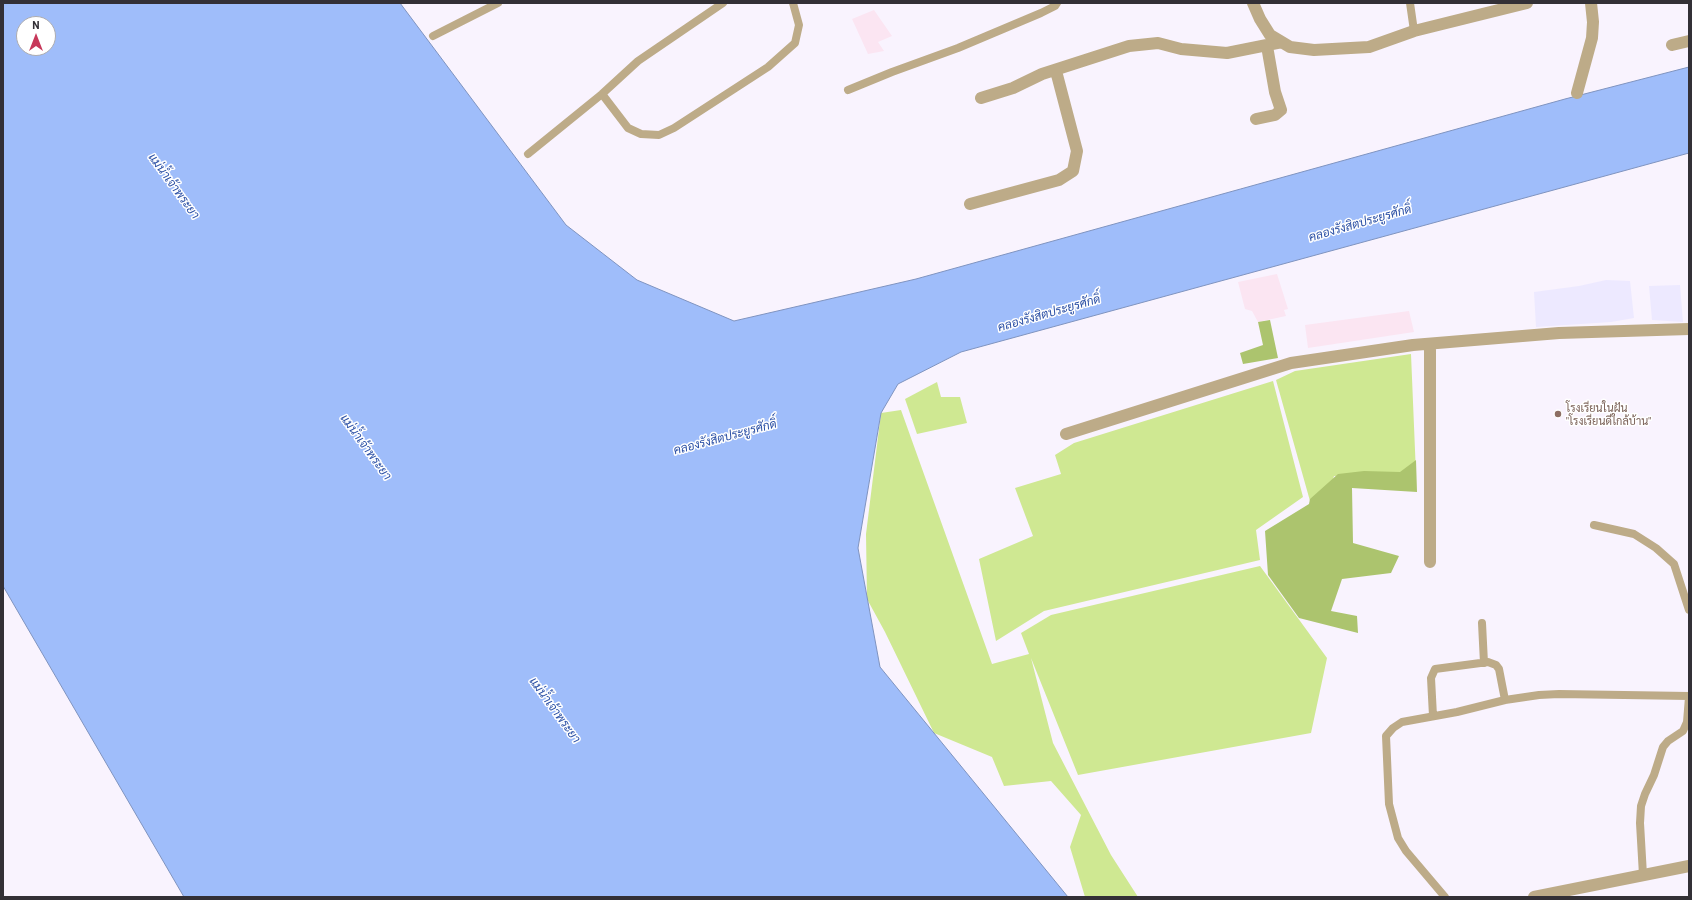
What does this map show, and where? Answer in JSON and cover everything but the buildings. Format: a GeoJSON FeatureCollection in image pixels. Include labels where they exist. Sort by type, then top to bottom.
{"type":"FeatureCollection","features":[{"type":"Feature","properties":{"kind":"street"},"geometry":{"type":"LineString","coordinates":[[1253,3],[1260,19],[1270,35],[1290,47],[1314,50],[1369,46],[1414,31],[1527,3]]}},
{"type":"Feature","properties":{"kind":"street"},"geometry":{"type":"LineString","coordinates":[[1577,93],[1592,38],[1593,22],[1591,3]]}},
{"type":"Feature","properties":{"kind":"street"},"geometry":{"type":"LineString","coordinates":[[1672,44],[1689,41]]}},
{"type":"Feature","properties":{"kind":"street"},"geometry":{"type":"LineString","coordinates":[[981,98],[1013,88],[1042,74],[1056,71],[1130,46],[1158,42],[1180,49],[1227,53],[1282,42]]}},
{"type":"Feature","properties":{"kind":"street"},"geometry":{"type":"LineString","coordinates":[[1256,118],[1276,115],[1281,110],[1267,46]]}},
{"type":"Feature","properties":{"kind":"street"},"geometry":{"type":"LineString","coordinates":[[970,204],[1059,180],[1073,171],[1077,151],[1056,71]]}},
{"type":"Feature","properties":{"kind":"street"},"geometry":{"type":"LineString","coordinates":[[1066,434],[1291,363],[1430,344],[1559,333],[1689,329]]}},
{"type":"Feature","properties":{"kind":"street"},"geometry":{"type":"LineString","coordinates":[[1430,344],[1430,562]]}},
{"type":"Feature","properties":{"kind":"street"},"geometry":{"type":"LineString","coordinates":[[1534,897],[1689,866]]}},
{"type":"Feature","properties":{"kind":"lane"},"geometry":{"type":"LineString","coordinates":[[433,36],[498,3]]}},
{"type":"Feature","properties":{"kind":"lane"},"geometry":{"type":"LineString","coordinates":[[528,154],[602,94],[638,61],[723,3]]}},
{"type":"Feature","properties":{"kind":"lane"},"geometry":{"type":"LineString","coordinates":[[602,94],[628,128],[641,134],[659,134],[674,128],[768,67],[795,43],[799,25],[793,3]]}},
{"type":"Feature","properties":{"kind":"lane"},"geometry":{"type":"LineString","coordinates":[[848,90],[999,31],[1041,13],[1057,3]]}},
{"type":"Feature","properties":{"kind":"lane"},"geometry":{"type":"LineString","coordinates":[[1410,3],[1414,31]]}},
{"type":"Feature","properties":{"kind":"lane"},"geometry":{"type":"LineString","coordinates":[[1594,524],[1634,534],[1656,548],[1674,564],[1689,610]]}},
{"type":"Feature","properties":{"kind":"lane"},"geometry":{"type":"LineString","coordinates":[[1482,622],[1484,662]]}},
{"type":"Feature","properties":{"kind":"lane"},"geometry":{"type":"LineString","coordinates":[[1433,716],[1431,678],[1435,669],[1484,662],[1496,664],[1499,669],[1505,700]]}},
{"type":"Feature","properties":{"kind":"lane"},"geometry":{"type":"LineString","coordinates":[[1445,897],[1406,851],[1398,838],[1389,804],[1386,736],[1393,728],[1402,722],[1457,712],[1505,700],[1559,694],[1689,696],[1687,722],[1683,731],[1668,741],[1663,747],[1654,775],[1641,806],[1640,823],[1643,875]]}},
{"type":"Feature","properties":{"kind":"shaded area"},"geometry":{"type":"Polygon","coordinates":[[[874,10],[892,36],[878,42],[884,51],[868,54],[852,19],[874,10]]]}},
{"type":"Feature","properties":{"kind":"shaded area"},"geometry":{"type":"Polygon","coordinates":[[[1277,274],[1288,309],[1284,310],[1286,316],[1258,322],[1252,311],[1245,309],[1238,282],[1277,274]]]}},
{"type":"Feature","properties":{"kind":"shaded area"},"geometry":{"type":"Polygon","coordinates":[[[1606,280],[1630,281],[1634,318],[1611,322],[1536,327],[1534,292],[1579,286],[1606,280]]]}},
{"type":"Feature","properties":{"kind":"shaded area"},"geometry":{"type":"Polygon","coordinates":[[[1680,285],[1683,322],[1652,320],[1649,286],[1680,285]]]}},
{"type":"Feature","properties":{"kind":"shaded area"},"geometry":{"type":"Polygon","coordinates":[[[1409,311],[1414,332],[1308,348],[1305,325],[1409,311]]]}},
{"type":"Feature","properties":{"kind":"green space"},"geometry":{"type":"Polygon","coordinates":[[[1270,320],[1278,358],[1243,364],[1240,353],[1263,345],[1258,322],[1270,320]]]}},
{"type":"Feature","properties":{"kind":"green space"},"geometry":{"type":"Polygon","coordinates":[[[1411,354],[1416,474],[1334,476],[1326,501],[1310,501],[1276,380],[1295,371],[1411,354]]]}},
{"type":"Feature","properties":{"kind":"green space"},"geometry":{"type":"Polygon","coordinates":[[[1273,381],[1303,497],[1256,530],[1260,560],[1044,611],[996,641],[979,559],[1033,536],[1015,488],[1061,474],[1055,455],[1074,443],[1273,381]]]}},
{"type":"Feature","properties":{"kind":"green space"},"geometry":{"type":"Polygon","coordinates":[[[937,382],[941,397],[960,397],[967,423],[917,434],[905,399],[937,382]]]}},
{"type":"Feature","properties":{"kind":"green space"},"geometry":{"type":"Polygon","coordinates":[[[901,410],[992,664],[1029,654],[1021,633],[1051,615],[1260,566],[1327,658],[1311,733],[1078,775],[1031,658],[1053,743],[1111,855],[1138,897],[1085,897],[1070,847],[1081,815],[1051,781],[1004,786],[992,757],[934,733],[885,632],[867,599],[866,534],[881,413],[901,410]]]}},
{"type":"Feature","properties":{"kind":"green space"},"geometry":{"type":"Polygon","coordinates":[[[1416,460],[1417,492],[1352,488],[1353,543],[1399,556],[1391,573],[1342,579],[1331,611],[1357,616],[1358,633],[1299,618],[1268,575],[1265,531],[1309,504],[1310,499],[1338,474],[1364,471],[1400,472],[1416,460]]]}},
{"type":"Feature","properties":{"kind":"water"},"geometry":{"type":"Polygon","coordinates":[[[3,3],[400,3],[566,225],[637,280],[734,321],[916,279],[1565,99],[1689,67],[1689,153],[961,352],[898,384],[881,413],[858,548],[880,667],[1068,897],[184,897],[3,586],[3,3]]]}},
{"type":"Feature","properties":{"kind":"place","name":"โรงเรียนในฝัน \"โรงเรียนดีใกล้บ้าน\""},"geometry":{"type":"Point","coordinates":[1558,414]}},
{"type":"Feature","properties":{"kind":"water label","name":"แม่น้ำเจ้าพระยา"},"geometry":{"type":"Point","coordinates":[174,186]}},
{"type":"Feature","properties":{"kind":"water label","name":"คลองรังสิตประยูรศักดิ์"},"geometry":{"type":"Point","coordinates":[1360,223]}},
{"type":"Feature","properties":{"kind":"water label","name":"คลองรังสิตประยูรศักดิ์"},"geometry":{"type":"Point","coordinates":[1049,313]}},
{"type":"Feature","properties":{"kind":"water label","name":"คลองรังสิตประยูรศักดิ์"},"geometry":{"type":"Point","coordinates":[725,437]}},
{"type":"Feature","properties":{"kind":"water label","name":"แม่น้ำเจ้าพระยา"},"geometry":{"type":"Point","coordinates":[366,447]}},
{"type":"Feature","properties":{"kind":"water label","name":"แม่น้ำเจ้าพระยา"},"geometry":{"type":"Point","coordinates":[555,710]}}]}
